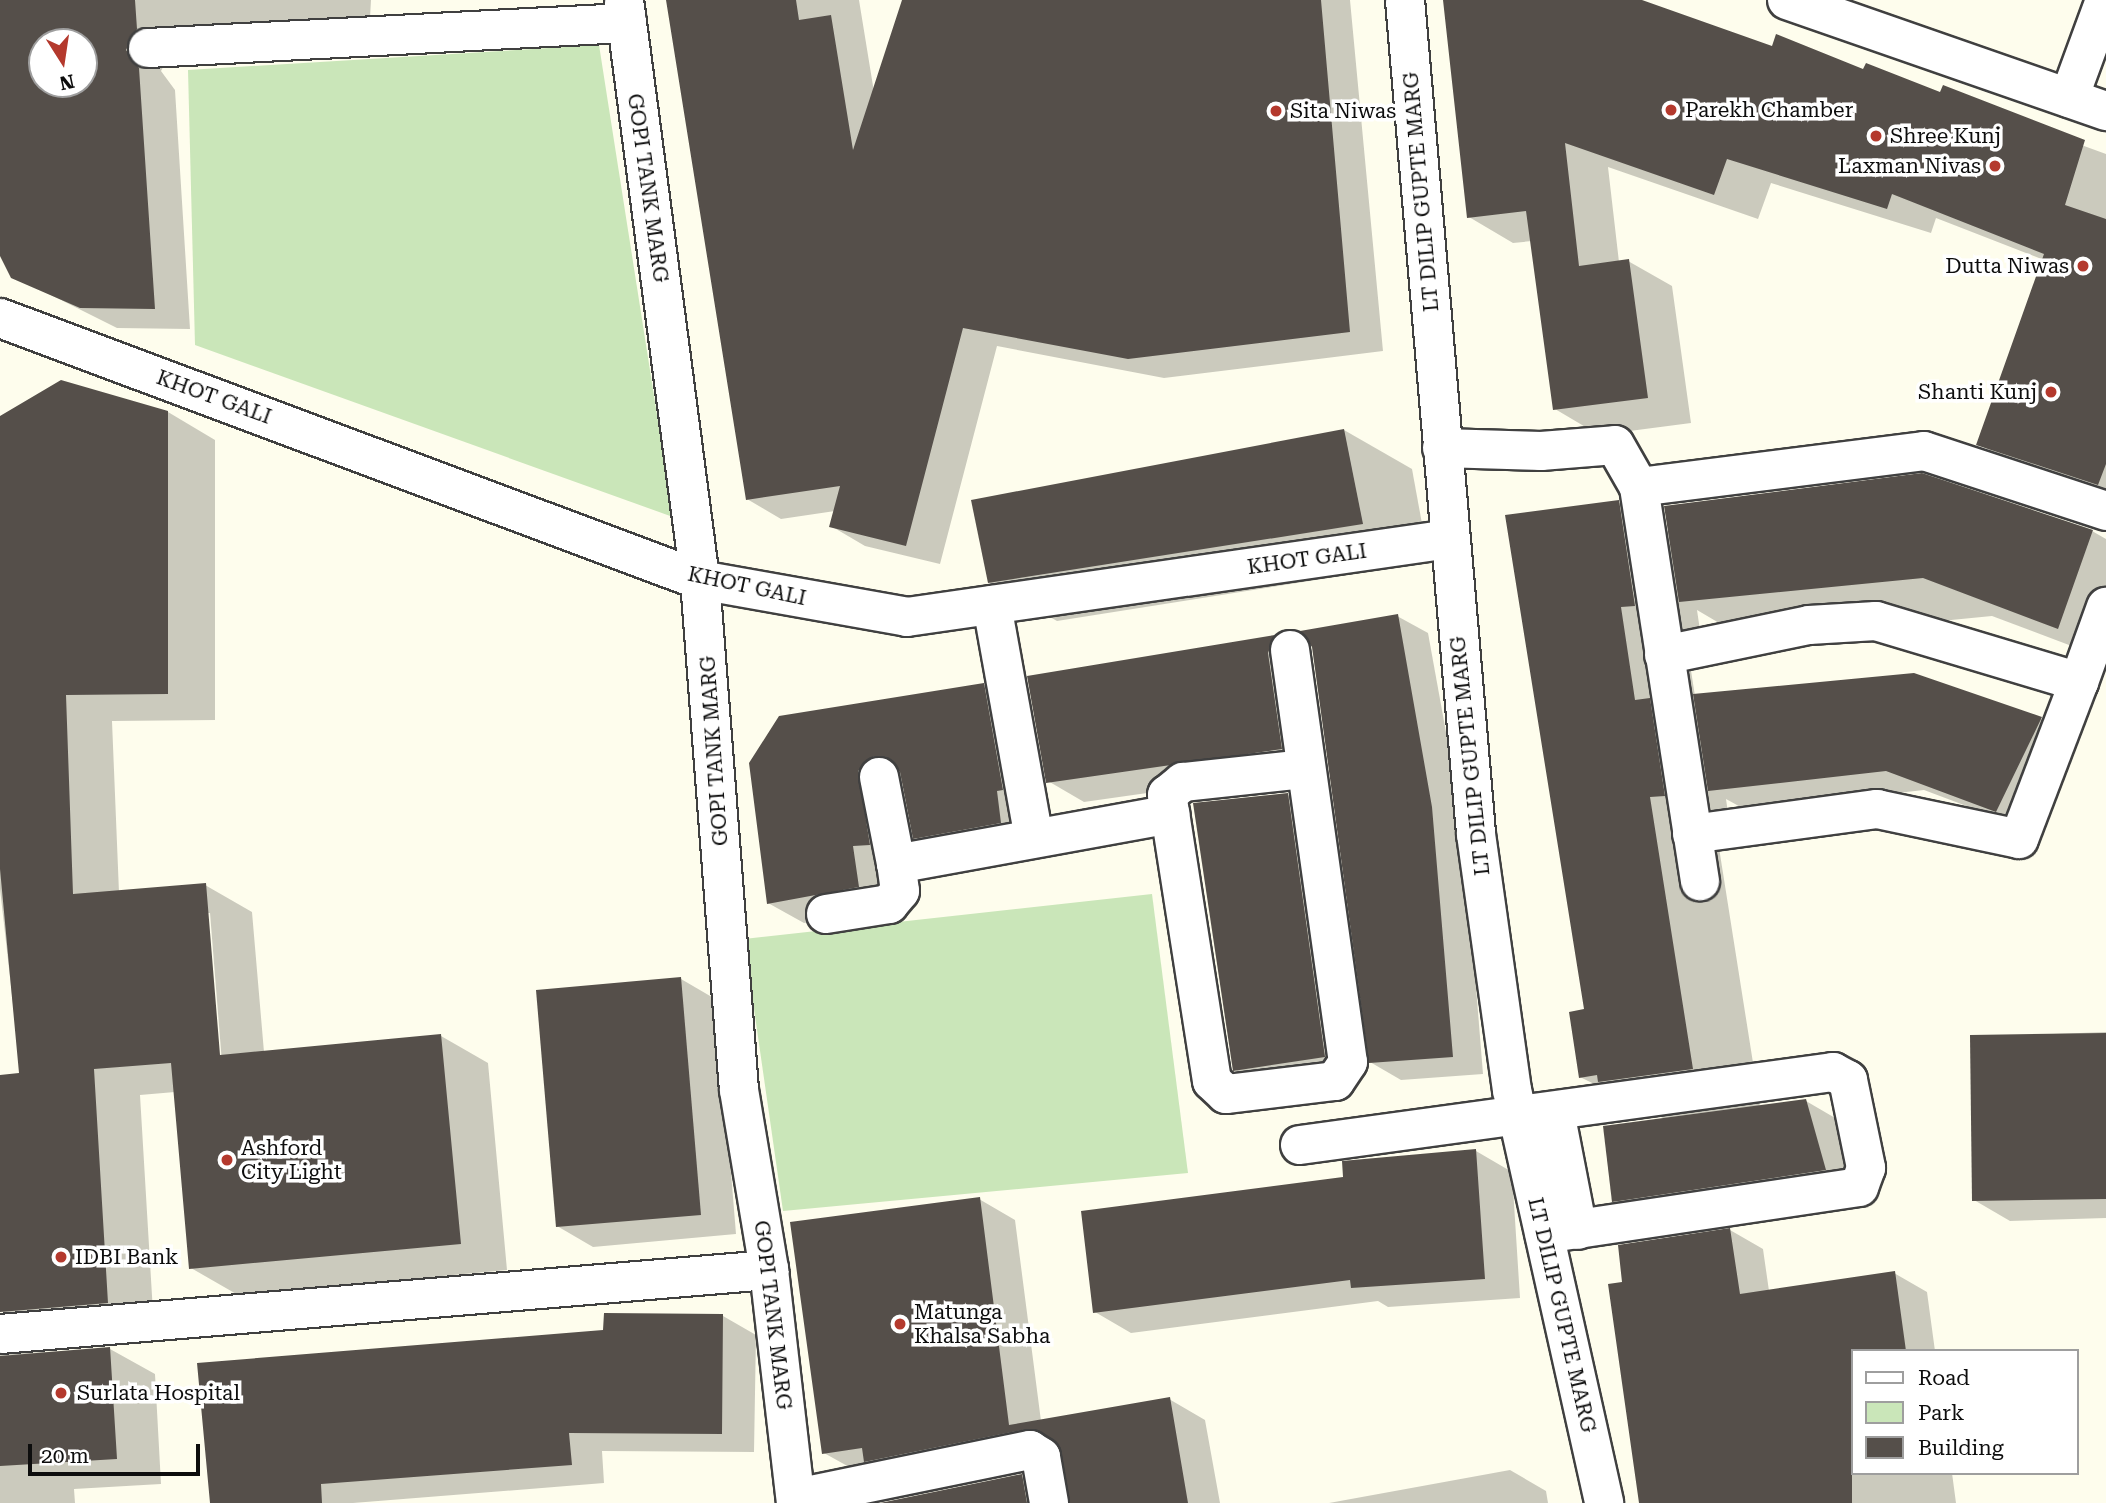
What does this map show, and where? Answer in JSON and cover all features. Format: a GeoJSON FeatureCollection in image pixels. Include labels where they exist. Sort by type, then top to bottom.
{"type":"FeatureCollection","features":[{"type":"Feature","properties":{"kind":"street","name":"LT DILIP GUPTE MARG"},"geometry":{"type":"LineString","coordinates":[[1405,0],[1476,834],[1518,1118],[1561,1232],[1604,1503]]}},
{"type":"Feature","properties":{"kind":"street"},"geometry":{"type":"LineString","coordinates":[[1787,0],[2106,111]]}},
{"type":"Feature","properties":{"kind":"street"},"geometry":{"type":"LineString","coordinates":[[2068,98],[2097,51],[2105,0]]}},
{"type":"Feature","properties":{"kind":"street"},"geometry":{"type":"LineString","coordinates":[[148,48],[625,12]]}},
{"type":"Feature","properties":{"kind":"street","name":"GOPI TANK MARG"},"geometry":{"type":"LineString","coordinates":[[625,12],[701,580],[739,1090],[769,1270],[796,1501]]}},
{"type":"Feature","properties":{"kind":"street","name":"KHOT GALI"},"geometry":{"type":"LineString","coordinates":[[0,318],[701,580],[907,617],[1449,539]]}},
{"type":"Feature","properties":{"kind":"street"},"geometry":{"type":"LineString","coordinates":[[1442,448],[1541,451],[1615,445],[1639,487],[1700,881]]}},
{"type":"Feature","properties":{"kind":"street"},"geometry":{"type":"LineString","coordinates":[[1639,487],[1924,451],[2106,511]]}},
{"type":"Feature","properties":{"kind":"street"},"geometry":{"type":"LineString","coordinates":[[992,605],[1034,838]]}},
{"type":"Feature","properties":{"kind":"street"},"geometry":{"type":"LineString","coordinates":[[1692,834],[1877,809],[2020,839],[2106,607]]}},
{"type":"Feature","properties":{"kind":"street"},"geometry":{"type":"LineString","coordinates":[[1664,655],[1809,625],[1876,621],[2079,682]]}},
{"type":"Feature","properties":{"kind":"street"},"geometry":{"type":"LineString","coordinates":[[1290,650],[1348,1062],[1335,1081],[1216,1092],[1170,814],[1172,785],[1306,769]]}},
{"type":"Feature","properties":{"kind":"street"},"geometry":{"type":"LineString","coordinates":[[826,914],[889,904],[900,891],[879,777]]}},
{"type":"Feature","properties":{"kind":"street"},"geometry":{"type":"LineString","coordinates":[[896,864],[1170,814]]}},
{"type":"Feature","properties":{"kind":"street"},"geometry":{"type":"LineString","coordinates":[[1300,1145],[1518,1118],[1555,1112],[1833,1072],[1847,1080],[1866,1168],[1859,1186],[1561,1232],[1555,1112]]}},
{"type":"Feature","properties":{"kind":"street"},"geometry":{"type":"LineString","coordinates":[[0,1334],[769,1270]]}},
{"type":"Feature","properties":{"kind":"street"},"geometry":{"type":"LineString","coordinates":[[796,1501],[847,1495],[1030,1450],[1041,1457],[1049,1503]]}},
{"type":"Feature","properties":{"kind":"green space"},"geometry":{"type":"Polygon","coordinates":[[[599,45],[673,517],[195,345],[188,70],[599,45]]]}},
{"type":"Feature","properties":{"kind":"green space"},"geometry":{"type":"Polygon","coordinates":[[[1152,894],[1188,1173],[783,1211],[744,939],[1152,894]]]}},
{"type":"Feature","properties":{"kind":"building"},"geometry":{"type":"Polygon","coordinates":[[[0,0],[135,0],[137,29],[126,50],[139,68],[155,309],[80,308],[11,278],[0,256],[0,0]]]}},
{"type":"Feature","properties":{"kind":"building"},"geometry":{"type":"Polygon","coordinates":[[[666,0],[796,0],[799,20],[831,15],[853,150],[902,0],[1321,0],[1350,332],[1128,359],[963,328],[906,546],[829,527],[840,486],[746,500],[666,0]]]}},
{"type":"Feature","properties":{"kind":"building"},"geometry":{"type":"Polygon","coordinates":[[[1443,0],[1642,0],[1772,46],[1776,34],[1863,69],[1866,63],[1940,92],[1943,85],[2085,140],[2065,205],[2106,219],[2106,464],[2098,485],[1976,445],[2044,254],[1892,194],[1887,209],[1727,159],[1714,195],[1565,143],[1579,266],[1629,259],[1648,398],[1553,410],[1526,211],[1467,218],[1443,0]]]}},
{"type":"Feature","properties":{"kind":"building"},"geometry":{"type":"Polygon","coordinates":[[[61,380],[168,411],[168,694],[66,695],[73,894],[206,883],[220,1055],[441,1034],[461,1244],[189,1269],[171,1063],[94,1069],[108,1303],[0,1312],[0,1075],[19,1073],[0,869],[0,416],[61,380]]]}},
{"type":"Feature","properties":{"kind":"building"},"geometry":{"type":"Polygon","coordinates":[[[1344,429],[1363,524],[988,583],[971,500],[1344,429]]]}},
{"type":"Feature","properties":{"kind":"building"},"geometry":{"type":"Polygon","coordinates":[[[1922,473],[2093,530],[2058,629],[1923,578],[1679,602],[1664,506],[1922,473]]]}},
{"type":"Feature","properties":{"kind":"building"},"geometry":{"type":"Polygon","coordinates":[[[1619,500],[1635,606],[1621,607],[1635,700],[1650,698],[1665,796],[1650,797],[1693,1069],[1598,1082],[1597,1075],[1579,1078],[1569,1012],[1584,1009],[1505,515],[1619,500]]]}},
{"type":"Feature","properties":{"kind":"building"},"geometry":{"type":"Polygon","coordinates":[[[1398,614],[1432,807],[1453,1057],[1369,1063],[1312,647],[1300,631],[1398,614]]]}},
{"type":"Feature","properties":{"kind":"building"},"geometry":{"type":"Polygon","coordinates":[[[1275,635],[1268,653],[1282,749],[1046,783],[1027,676],[1275,635]]]}},
{"type":"Feature","properties":{"kind":"building"},"geometry":{"type":"Polygon","coordinates":[[[1914,673],[2042,717],[1996,812],[1886,771],[1708,791],[1693,694],[1914,673]]]}},
{"type":"Feature","properties":{"kind":"building"},"geometry":{"type":"Polygon","coordinates":[[[984,683],[1003,790],[997,791],[1001,823],[913,839],[900,772],[887,757],[874,756],[858,771],[870,845],[853,846],[859,887],[767,904],[749,763],[779,716],[984,683]]]}},
{"type":"Feature","properties":{"kind":"building"},"geometry":{"type":"Polygon","coordinates":[[[1288,793],[1325,1057],[1233,1071],[1193,803],[1288,793]]]}},
{"type":"Feature","properties":{"kind":"building"},"geometry":{"type":"Polygon","coordinates":[[[681,977],[701,1215],[556,1227],[536,990],[681,977]]]}},
{"type":"Feature","properties":{"kind":"building"},"geometry":{"type":"Polygon","coordinates":[[[2106,1033],[2106,1199],[1972,1201],[1970,1035],[2106,1033]]]}},
{"type":"Feature","properties":{"kind":"building"},"geometry":{"type":"Polygon","coordinates":[[[1806,1099],[1826,1170],[1612,1202],[1603,1126],[1806,1099]]]}},
{"type":"Feature","properties":{"kind":"building"},"geometry":{"type":"Polygon","coordinates":[[[1476,1149],[1485,1279],[1351,1288],[1350,1280],[1093,1313],[1081,1211],[1343,1177],[1342,1161],[1476,1149]]]}},
{"type":"Feature","properties":{"kind":"building","name":"Matunga Khalsa Sabha"},"geometry":{"type":"Polygon","coordinates":[[[980,1197],[1009,1425],[1170,1397],[1188,1503],[1070,1503],[1059,1445],[1027,1429],[864,1462],[862,1448],[822,1454],[790,1222],[980,1197]]]}},
{"type":"Feature","properties":{"kind":"building"},"geometry":{"type":"Polygon","coordinates":[[[1730,1228],[1740,1294],[1895,1271],[1906,1349],[1850,1349],[1852,1503],[1639,1503],[1608,1284],[1622,1282],[1618,1245],[1730,1228]]]}},
{"type":"Feature","properties":{"kind":"building"},"geometry":{"type":"Polygon","coordinates":[[[604,1313],[723,1314],[722,1434],[569,1433],[572,1465],[321,1484],[322,1503],[210,1503],[197,1363],[603,1330],[604,1313]]]}},
{"type":"Feature","properties":{"kind":"building"},"geometry":{"type":"Polygon","coordinates":[[[110,1347],[117,1459],[0,1466],[0,1356],[110,1347]]]}},
{"type":"Feature","properties":{"kind":"building"},"geometry":{"type":"Polygon","coordinates":[[[1022,1474],[1027,1503],[880,1503],[1022,1474]]]}},
{"type":"Feature","properties":{"kind":"place","name":"Parekh Chamber"},"geometry":{"type":"Point","coordinates":[1671,110]}},
{"type":"Feature","properties":{"kind":"place","name":"Sita Niwas"},"geometry":{"type":"Point","coordinates":[1276,111]}},
{"type":"Feature","properties":{"kind":"place","name":"Shree Kunj"},"geometry":{"type":"Point","coordinates":[1876,136]}},
{"type":"Feature","properties":{"kind":"place","name":"Laxman Nivas"},"geometry":{"type":"Point","coordinates":[1995,166]}},
{"type":"Feature","properties":{"kind":"place","name":"Dutta Niwas"},"geometry":{"type":"Point","coordinates":[2083,266]}},
{"type":"Feature","properties":{"kind":"place","name":"Shanti Kunj"},"geometry":{"type":"Point","coordinates":[2051,392]}},
{"type":"Feature","properties":{"kind":"place","name":"Ashford City Light"},"geometry":{"type":"Point","coordinates":[227,1160]}},
{"type":"Feature","properties":{"kind":"place","name":"IDBI Bank"},"geometry":{"type":"Point","coordinates":[61,1257]}},
{"type":"Feature","properties":{"kind":"place","name":"Matunga Khalsa Sabha"},"geometry":{"type":"Point","coordinates":[900,1324]}},
{"type":"Feature","properties":{"kind":"place","name":"Surlata Hospital"},"geometry":{"type":"Point","coordinates":[61,1393]}}]}
